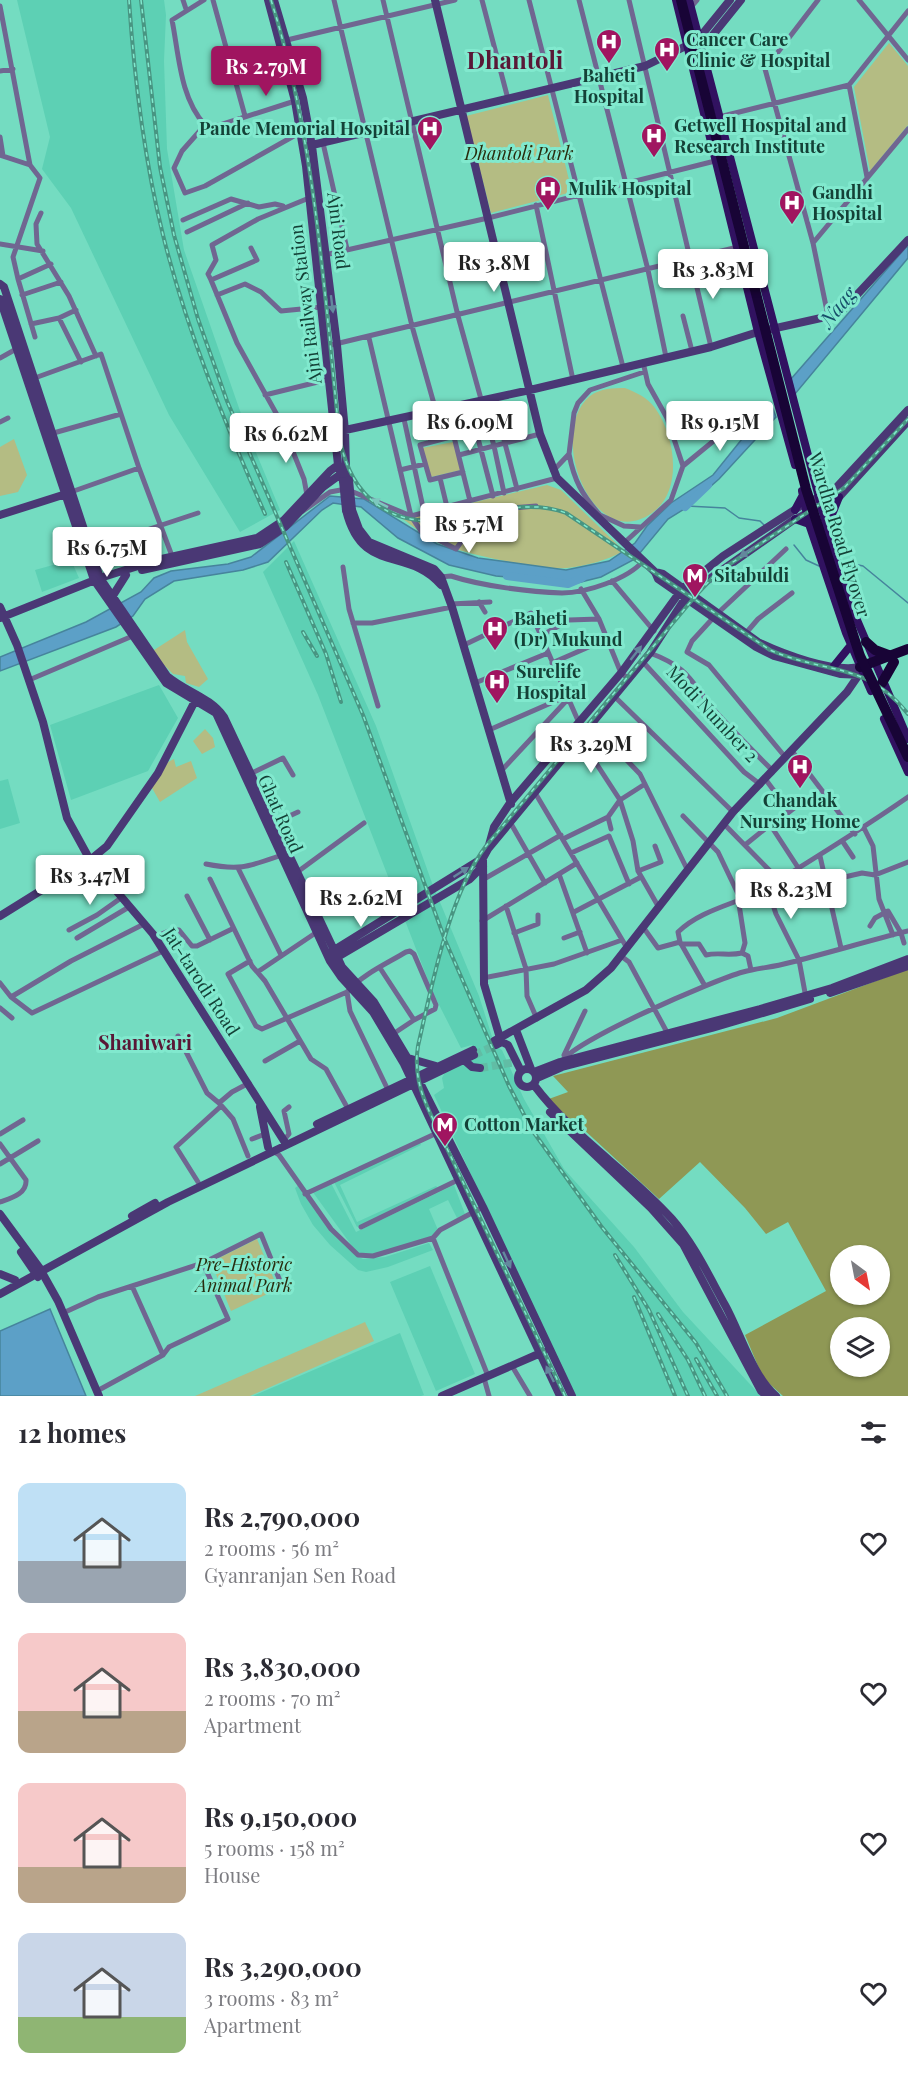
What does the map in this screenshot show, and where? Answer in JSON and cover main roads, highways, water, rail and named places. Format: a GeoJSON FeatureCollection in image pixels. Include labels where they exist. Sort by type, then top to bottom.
{"type":"FeatureCollection","features":[{"type":"Feature","properties":{"kind":"highway","name":"Wardha Road Flyover"},"geometry":{"type":"LineString","coordinates":[[688,1],[813,496],[856,631],[908,748]]}},
{"type":"Feature","properties":{"kind":"highway","name":"Wardha Road Flyover"},"geometry":{"type":"LineString","coordinates":[[688,1],[806,489],[860,656],[908,757]]}},
{"type":"Feature","properties":{"kind":"highway"},"geometry":{"type":"LineString","coordinates":[[866,642],[892,659],[908,656]]}},
{"type":"Feature","properties":{"kind":"highway"},"geometry":{"type":"LineString","coordinates":[[861,672],[908,650]]}},
{"type":"Feature","properties":{"kind":"highway"},"geometry":{"type":"LineString","coordinates":[[882,683],[892,659]]}},
{"type":"Feature","properties":{"kind":"main road","name":"Ajni Railway Station"},"geometry":{"type":"LineString","coordinates":[[268,0],[308,146],[309,198],[336,432],[343,474]]}},
{"type":"Feature","properties":{"kind":"main road"},"geometry":{"type":"LineString","coordinates":[[274,0],[287,40],[305,131]]}},
{"type":"Feature","properties":{"kind":"main road"},"geometry":{"type":"LineString","coordinates":[[676,0],[758,332],[804,499],[808,524],[861,672],[908,772]]}},
{"type":"Feature","properties":{"kind":"main road"},"geometry":{"type":"LineString","coordinates":[[700,42],[704,32],[730,0]]}},
{"type":"Feature","properties":{"kind":"main road"},"geometry":{"type":"LineString","coordinates":[[308,146],[645,66],[686,46],[708,41],[741,0]]}},
{"type":"Feature","properties":{"kind":"main road"},"geometry":{"type":"LineString","coordinates":[[688,1],[820,507],[875,666],[908,739]]}},
{"type":"Feature","properties":{"kind":"main road"},"geometry":{"type":"LineString","coordinates":[[435,2],[540,434],[555,475],[640,559],[655,572],[663,574],[683,594],[770,648],[861,672]]}},
{"type":"Feature","properties":{"kind":"main road","name":"Ajni Road"},"geometry":{"type":"LineString","coordinates":[[308,146],[326,254],[337,345],[345,431],[343,474]]}},
{"type":"Feature","properties":{"kind":"main road"},"geometry":{"type":"LineString","coordinates":[[336,432],[404,419],[573,380],[711,347],[773,328],[839,314],[908,240]]}},
{"type":"Feature","properties":{"kind":"main road"},"geometry":{"type":"LineString","coordinates":[[0,284],[4,287],[19,347],[98,581]]}},
{"type":"Feature","properties":{"kind":"main road"},"geometry":{"type":"LineString","coordinates":[[0,299],[4,324],[19,347]]}},
{"type":"Feature","properties":{"kind":"main road"},"geometry":{"type":"LineString","coordinates":[[827,528],[839,497],[903,423],[908,410]]}},
{"type":"Feature","properties":{"kind":"main road"},"geometry":{"type":"LineString","coordinates":[[804,499],[818,497],[835,490],[903,423]]}},
{"type":"Feature","properties":{"kind":"main road"},"geometry":{"type":"LineString","coordinates":[[2,620],[98,581],[172,556],[257,538],[284,520],[307,495],[343,474]]}},
{"type":"Feature","properties":{"kind":"main road"},"geometry":{"type":"LineString","coordinates":[[343,474],[349,510],[358,529],[369,542],[425,564],[438,578],[444,589],[452,605],[510,803],[515,813]]}},
{"type":"Feature","properties":{"kind":"main road"},"geometry":{"type":"LineString","coordinates":[[98,581],[173,561],[260,544],[294,518],[323,487],[343,474]]}},
{"type":"Feature","properties":{"kind":"main road"},"geometry":{"type":"LineString","coordinates":[[0,515],[67,493]]}},
{"type":"Feature","properties":{"kind":"main road"},"geometry":{"type":"LineString","coordinates":[[67,493],[89,549],[98,581]]}},
{"type":"Feature","properties":{"kind":"main road"},"geometry":{"type":"LineString","coordinates":[[795,515],[807,514],[839,497]]}},
{"type":"Feature","properties":{"kind":"main road"},"geometry":{"type":"LineString","coordinates":[[335,952],[470,879],[483,862],[494,827],[510,803],[621,673],[683,594],[795,515],[804,499]]}},
{"type":"Feature","properties":{"kind":"main road"},"geometry":{"type":"LineString","coordinates":[[795,515],[808,524]]}},
{"type":"Feature","properties":{"kind":"main road"},"geometry":{"type":"LineString","coordinates":[[112,600],[126,575]]}},
{"type":"Feature","properties":{"kind":"main road","name":"Ghat Road"},"geometry":{"type":"LineString","coordinates":[[98,581],[134,636],[167,676],[197,698],[214,703],[224,717],[317,932],[335,952],[351,987],[373,1012],[415,1080],[479,1209]]}},
{"type":"Feature","properties":{"kind":"main road"},"geometry":{"type":"LineString","coordinates":[[488,849],[515,813],[650,653],[683,594]]}},
{"type":"Feature","properties":{"kind":"main road","name":"Jat-tarodi Road"},"geometry":{"type":"LineString","coordinates":[[0,607],[2,620],[17,645],[43,722],[67,818],[90,860],[155,937],[285,1142]]}},
{"type":"Feature","properties":{"kind":"main road"},"geometry":{"type":"LineString","coordinates":[[716,615],[756,647],[774,656],[840,674],[861,672]]}},
{"type":"Feature","properties":{"kind":"main road"},"geometry":{"type":"LineString","coordinates":[[834,666],[851,645]]}},
{"type":"Feature","properties":{"kind":"main road"},"geometry":{"type":"LineString","coordinates":[[498,1041],[586,990],[611,968],[733,812],[764,782],[847,692],[861,672]]}},
{"type":"Feature","properties":{"kind":"main road"},"geometry":{"type":"LineString","coordinates":[[840,674],[847,692]]}},
{"type":"Feature","properties":{"kind":"main road"},"geometry":{"type":"LineString","coordinates":[[0,916],[90,860],[107,846],[158,773],[197,698]]}},
{"type":"Feature","properties":{"kind":"main road","name":"Ghat Road"},"geometry":{"type":"LineString","coordinates":[[284,854],[296,873],[351,987],[374,1002],[406,1057],[438,1133],[445,1141]]}},
{"type":"Feature","properties":{"kind":"main road"},"geometry":{"type":"LineString","coordinates":[[483,862],[483,978],[498,1041]]}},
{"type":"Feature","properties":{"kind":"main road"},"geometry":{"type":"LineString","coordinates":[[335,952],[483,862]]}},
{"type":"Feature","properties":{"kind":"main road"},"geometry":{"type":"LineString","coordinates":[[470,879],[484,889]]}},
{"type":"Feature","properties":{"kind":"main road"},"geometry":{"type":"LineString","coordinates":[[806,998],[908,959]]}},
{"type":"Feature","properties":{"kind":"main road"},"geometry":{"type":"LineString","coordinates":[[521,1071],[519,1083],[534,1080],[562,1062],[669,1036],[806,998],[908,966]]}},
{"type":"Feature","properties":{"kind":"main road"},"geometry":{"type":"LineString","coordinates":[[516,1030],[528,1058],[534,1080],[561,1124],[651,1208],[683,1244],[761,1391],[766,1396]]}},
{"type":"Feature","properties":{"kind":"main road"},"geometry":{"type":"LineString","coordinates":[[498,1041],[508,1045],[521,1071],[534,1080],[568,1124],[604,1152],[672,1219],[713,1283],[764,1385],[776,1396]]}},
{"type":"Feature","properties":{"kind":"main road"},"geometry":{"type":"LineString","coordinates":[[38,1271],[270,1149],[285,1142],[364,1104],[415,1080],[436,1066],[474,1053],[464,1060],[415,1080],[388,1090],[285,1142]]}},
{"type":"Feature","properties":{"kind":"main road"},"geometry":{"type":"LineString","coordinates":[[406,1057],[436,1066]]}},
{"type":"Feature","properties":{"kind":"main road"},"geometry":{"type":"LineString","coordinates":[[516,1062],[528,1058]]}},
{"type":"Feature","properties":{"kind":"main road"},"geometry":{"type":"LineString","coordinates":[[464,1060],[472,1067],[480,1068]]}},
{"type":"Feature","properties":{"kind":"main road"},"geometry":{"type":"LineString","coordinates":[[260,1104],[265,1135],[270,1149]]}},
{"type":"Feature","properties":{"kind":"main road"},"geometry":{"type":"LineString","coordinates":[[0,1294],[198,1182],[248,1156],[270,1149]]}},
{"type":"Feature","properties":{"kind":"main road"},"geometry":{"type":"LineString","coordinates":[[479,1209],[572,1396]]}},
{"type":"Feature","properties":{"kind":"main road"},"geometry":{"type":"LineString","coordinates":[[479,1209],[513,1296],[560,1396]]}},
{"type":"Feature","properties":{"kind":"main road"},"geometry":{"type":"LineString","coordinates":[[0,1214],[58,1301],[98,1394]]}},
{"type":"Feature","properties":{"kind":"main road"},"geometry":{"type":"LineString","coordinates":[[0,1221],[38,1271]]}},
{"type":"Feature","properties":{"kind":"main road"},"geometry":{"type":"LineString","coordinates":[[0,1274],[15,1284]]}},
{"type":"Feature","properties":{"kind":"main road"},"geometry":{"type":"LineString","coordinates":[[0,1288],[15,1284]]}},
{"type":"Feature","properties":{"kind":"main road"},"geometry":{"type":"LineString","coordinates":[[513,1296],[522,1292]]}},
{"type":"Feature","properties":{"kind":"main road"},"geometry":{"type":"LineString","coordinates":[[442,1396],[550,1349]]}},
{"type":"Feature","properties":{"kind":"water"},"geometry":{"type":"Polygon","coordinates":[[[908,245],[908,258],[795,394],[791,379],[908,245]]]}},
{"type":"Feature","properties":{"kind":"water"},"geometry":{"type":"Polygon","coordinates":[[[771,403],[776,417],[719,479],[686,508],[668,519],[635,559],[601,577],[577,583],[496,576],[449,565],[398,538],[361,507],[333,503],[322,510],[268,562],[243,570],[174,581],[145,599],[133,616],[116,627],[0,671],[0,657],[86,622],[141,592],[154,578],[171,571],[228,564],[251,557],[330,496],[364,499],[437,544],[478,558],[566,570],[609,561],[635,543],[647,526],[671,503],[713,475],[771,403]]]}},
{"type":"Feature","properties":{"kind":"water"},"geometry":{"type":"Polygon","coordinates":[[[50,1309],[86,1396],[0,1396],[0,1331],[50,1309]]]}},
{"type":"Feature","properties":{"kind":"waterway","name":"Naag"},"geometry":{"type":"LineString","coordinates":[[685,507],[708,485]]}},
{"type":"Feature","properties":{"kind":"waterway"},"geometry":{"type":"LineString","coordinates":[[687,506],[725,508],[739,518],[760,521],[764,525]]}},
{"type":"Feature","properties":{"kind":"waterway"},"geometry":{"type":"LineString","coordinates":[[794,545],[806,560],[819,566]]}},
{"type":"Feature","properties":{"kind":"waterway"},"geometry":{"type":"LineString","coordinates":[[850,563],[863,566],[908,603]]}},
{"type":"Feature","properties":{"kind":"waterway"},"geometry":{"type":"LineString","coordinates":[[507,576],[568,584],[582,578]]}},
{"type":"Feature","properties":{"kind":"tunnel"},"geometry":{"type":"LineString","coordinates":[[474,1055],[496,1045]]}},
{"type":"Feature","properties":{"kind":"tunnel"},"geometry":{"type":"LineString","coordinates":[[480,1068],[516,1062]]}},
{"type":"Feature","properties":{"kind":"railway"},"geometry":{"type":"LineString","coordinates":[[129,0],[141,118],[163,235],[195,342],[265,514]]}},
{"type":"Feature","properties":{"kind":"railway"},"geometry":{"type":"LineString","coordinates":[[141,0],[160,167],[174,235],[198,319],[227,401],[363,715],[445,940],[509,1086],[532,1130],[601,1226],[696,1343],[727,1396]]}},
{"type":"Feature","properties":{"kind":"railway"},"geometry":{"type":"LineString","coordinates":[[271,0],[299,108],[308,163],[323,274],[340,441],[349,469],[364,493],[379,506],[401,517],[424,521],[519,507],[543,507],[566,513],[770,650],[861,677],[893,697],[908,714]]}},
{"type":"Feature","properties":{"kind":"railway"},"geometry":{"type":"LineString","coordinates":[[565,1396],[431,1115],[419,1081],[418,1046],[443,942],[452,915],[473,866],[486,846],[698,593],[718,572],[844,488],[908,419]]}},
{"type":"Feature","properties":{"kind":"railway"},"geometry":{"type":"LineString","coordinates":[[286,562],[326,654],[341,702]]}},
{"type":"Feature","properties":{"kind":"railway"},"geometry":{"type":"LineString","coordinates":[[303,632],[317,656]]}},
{"type":"Feature","properties":{"kind":"railway"},"geometry":{"type":"LineString","coordinates":[[615,1255],[649,1310],[688,1396]]}},
{"type":"Feature","properties":{"kind":"railway"},"geometry":{"type":"LineString","coordinates":[[634,1297],[675,1396]]}},
{"type":"Feature","properties":{"kind":"railway"},"geometry":{"type":"LineString","coordinates":[[658,1314],[688,1360],[705,1396]]}},
{"type":"Feature","properties":{"kind":"railway"},"geometry":{"type":"LineString","coordinates":[[696,1359],[717,1396]]}},
{"type":"Feature","properties":{"kind":"place","name":"Baheti Hospital"},"geometry":{"type":"Point","coordinates":[609,65]}},
{"type":"Feature","properties":{"kind":"place","name":"Cancer Care Clinic & Hospital"},"geometry":{"type":"Point","coordinates":[667,73]}},
{"type":"Feature","properties":{"kind":"place","name":"Pande Memorial Hospital"},"geometry":{"type":"Point","coordinates":[430,152]}},
{"type":"Feature","properties":{"kind":"place","name":"Getwell Hospital and Research Institute"},"geometry":{"type":"Point","coordinates":[654,159]}},
{"type":"Feature","properties":{"kind":"place","name":"Mulik Hospital"},"geometry":{"type":"Point","coordinates":[548,212]}},
{"type":"Feature","properties":{"kind":"place","name":"Gandhi Hospital"},"geometry":{"type":"Point","coordinates":[792,226]}},
{"type":"Feature","properties":{"kind":"place","name":"Sitabuldi"},"geometry":{"type":"Point","coordinates":[695,599]}},
{"type":"Feature","properties":{"kind":"place","name":"Baheti (Dr) Mukund"},"geometry":{"type":"Point","coordinates":[495,652]}},
{"type":"Feature","properties":{"kind":"place","name":"Surelife Hospital"},"geometry":{"type":"Point","coordinates":[497,705]}},
{"type":"Feature","properties":{"kind":"place","name":"Chandak Nursing Home"},"geometry":{"type":"Point","coordinates":[800,790]}},
{"type":"Feature","properties":{"kind":"place","name":"Cotton Market"},"geometry":{"type":"Point","coordinates":[445,1148]}},
{"type":"Feature","properties":{"kind":"district","name":"Dhantoli"},"geometry":{"type":"Point","coordinates":[515,61]}},
{"type":"Feature","properties":{"kind":"district","name":"Shaniwari"},"geometry":{"type":"Point","coordinates":[145,1043]}},
{"type":"Feature","properties":{"kind":"park label","name":"Dhantoli Park"},"geometry":{"type":"Point","coordinates":[519,154]}},
{"type":"Feature","properties":{"kind":"park label","name":"Pre-Historic Animal Park"},"geometry":{"type":"Point","coordinates":[244,1275]}}]}
